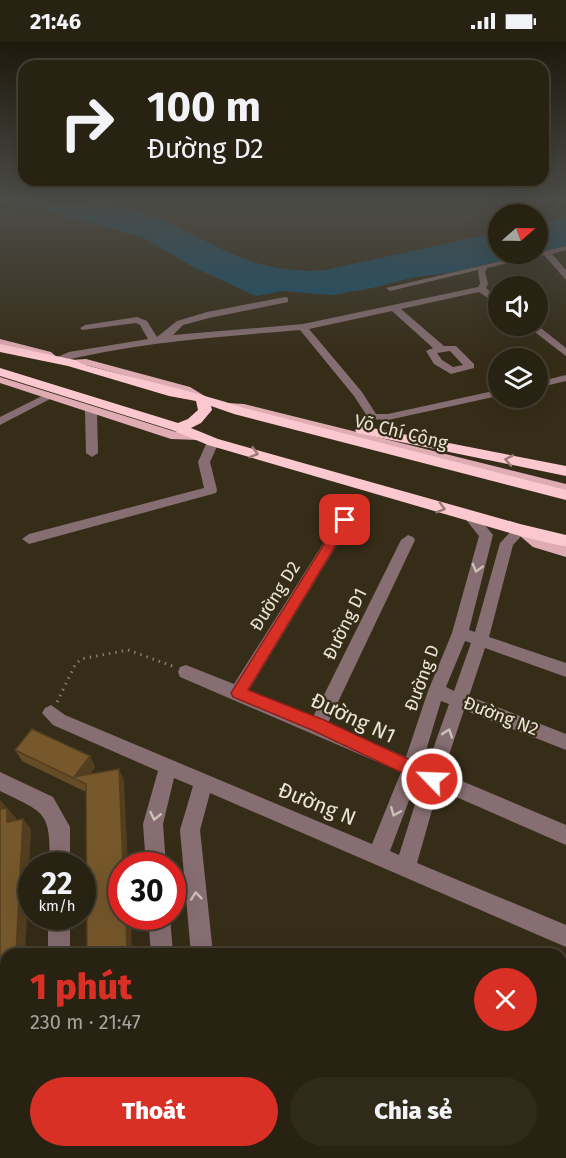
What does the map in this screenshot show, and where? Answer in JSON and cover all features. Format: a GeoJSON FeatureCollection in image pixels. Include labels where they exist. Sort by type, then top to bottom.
{"type":"FeatureCollection","features":[{"type":"Feature","properties":{"kind":"highway","name":"Võ Chí Công"},"geometry":{"type":"LineString","coordinates":[[0,348],[71,363],[78,367],[174,393],[202,398],[566,495]]}},
{"type":"Feature","properties":{"kind":"highway"},"geometry":{"type":"LineString","coordinates":[[0,372],[95,407],[177,427],[205,439],[470,516],[566,541]]}},
{"type":"Feature","properties":{"kind":"highway"},"geometry":{"type":"LineString","coordinates":[[177,427],[191,424],[201,415],[205,410],[202,398],[231,400],[408,441],[566,471]]}},
{"type":"Feature","properties":{"kind":"highway"},"geometry":{"type":"LineString","coordinates":[[205,439],[198,429],[206,417],[226,406]]}},
{"type":"Feature","properties":{"kind":"main road","name":"Võ Chí Công"},"geometry":{"type":"LineString","coordinates":[[0,342],[47,354],[55,360]]}},
{"type":"Feature","properties":{"kind":"main road"},"geometry":{"type":"LineString","coordinates":[[0,380],[53,393]]}},
{"type":"Feature","properties":{"kind":"main road","name":"Võ Chí Công"},"geometry":{"type":"LineString","coordinates":[[226,406],[244,407],[566,488]]}},
{"type":"Feature","properties":{"kind":"main road"},"geometry":{"type":"LineString","coordinates":[[95,407],[175,436],[205,439]]}},
{"type":"Feature","properties":{"kind":"main road"},"geometry":{"type":"LineString","coordinates":[[520,530],[538,544],[566,552]]}},
{"type":"Feature","properties":{"kind":"street"},"geometry":{"type":"LineString","coordinates":[[548,254],[566,276]]}},
{"type":"Feature","properties":{"kind":"street"},"geometry":{"type":"LineString","coordinates":[[390,288],[493,264]]}},
{"type":"Feature","properties":{"kind":"street"},"geometry":{"type":"LineString","coordinates":[[55,360],[69,355],[159,340],[303,327],[395,309],[481,289],[484,284],[481,272],[484,266]]}},
{"type":"Feature","properties":{"kind":"street"},"geometry":{"type":"LineString","coordinates":[[481,289],[488,294]]}},
{"type":"Feature","properties":{"kind":"street"},"geometry":{"type":"LineString","coordinates":[[159,340],[180,323],[207,315],[285,300]]}},
{"type":"Feature","properties":{"kind":"street"},"geometry":{"type":"LineString","coordinates":[[395,309],[441,349]]}},
{"type":"Feature","properties":{"kind":"street"},"geometry":{"type":"LineString","coordinates":[[85,328],[137,320],[144,322],[159,340]]}},
{"type":"Feature","properties":{"kind":"street"},"geometry":{"type":"LineString","coordinates":[[303,327],[374,417],[388,417],[488,395]]}},
{"type":"Feature","properties":{"kind":"street"},"geometry":{"type":"LineString","coordinates":[[545,336],[566,353]]}},
{"type":"Feature","properties":{"kind":"street"},"geometry":{"type":"LineString","coordinates":[[548,383],[564,380]]}},
{"type":"Feature","properties":{"kind":"street"},"geometry":{"type":"LineString","coordinates":[[0,422],[53,393]]}},
{"type":"Feature","properties":{"kind":"street"},"geometry":{"type":"LineString","coordinates":[[92,453],[95,407]]}},
{"type":"Feature","properties":{"kind":"street"},"geometry":{"type":"LineString","coordinates":[[29,539],[211,490],[204,462],[205,439]]}},
{"type":"Feature","properties":{"kind":"street","name":"Đường D"},"geometry":{"type":"LineString","coordinates":[[378,855],[411,770],[436,691],[460,633],[486,536],[470,516]]}},
{"type":"Feature","properties":{"kind":"street","name":"Đường D2"},"geometry":{"type":"LineString","coordinates":[[238,693],[345,520]]}},
{"type":"Feature","properties":{"kind":"street"},"geometry":{"type":"LineString","coordinates":[[405,868],[432,779],[480,640],[507,543],[520,530]]}},
{"type":"Feature","properties":{"kind":"street","name":"Đường D1"},"geometry":{"type":"LineString","coordinates":[[318,725],[408,540]]}},
{"type":"Feature","properties":{"kind":"street"},"geometry":{"type":"LineString","coordinates":[[460,633],[566,670]]}},
{"type":"Feature","properties":{"kind":"street","name":"Đường N1"},"geometry":{"type":"LineString","coordinates":[[186,672],[318,725],[411,770],[566,835]]}},
{"type":"Feature","properties":{"kind":"street","name":"Đường N2"},"geometry":{"type":"LineString","coordinates":[[436,691],[566,742]]}},
{"type":"Feature","properties":{"kind":"street","name":"Đường N"},"geometry":{"type":"LineString","coordinates":[[51,714],[59,720],[203,783],[566,936]]}},
{"type":"Feature","properties":{"kind":"street"},"geometry":{"type":"LineString","coordinates":[[155,852],[153,824],[168,767]]}},
{"type":"Feature","properties":{"kind":"street"},"geometry":{"type":"LineString","coordinates":[[0,781],[46,804],[60,827],[60,852]]}},
{"type":"Feature","properties":{"kind":"street"},"geometry":{"type":"LineString","coordinates":[[201,948],[190,830],[203,783]]}},
{"type":"Feature","properties":{"kind":"street"},"geometry":{"type":"LineString","coordinates":[[59,930],[59,948]]}},
{"type":"Feature","properties":{"kind":"street"},"geometry":{"type":"LineString","coordinates":[[160,930],[162,948]]}},
{"type":"Feature","properties":{"kind":"path"},"geometry":{"type":"LineString","coordinates":[[51,714],[75,664],[81,659],[128,650],[186,672]]}},
{"type":"Feature","properties":{"kind":"water"},"geometry":{"type":"Polygon","coordinates":[[[168,252],[228,252],[276,268],[326,270],[407,252],[488,252],[488,264],[448,273],[415,277],[372,288],[333,295],[283,291],[256,296],[195,268],[168,252]]]}},
{"type":"Feature","properties":{"kind":"building"},"geometry":{"type":"Polygon","coordinates":[[[32,729],[90,756],[74,777],[119,769],[122,852],[108,852],[108,930],[126,930],[127,948],[87,948],[87,930],[96,930],[96,852],[86,852],[86,784],[15,750],[32,729]]]}},
{"type":"Feature","properties":{"kind":"building"},"geometry":{"type":"Polygon","coordinates":[[[7,808],[7,822],[23,819],[21,852],[18,852],[16,948],[0,948],[0,809],[7,808]]]}},
{"type":"Feature","properties":{"kind":"route"},"geometry":{"type":"LineString","coordinates":[[345,520],[238,693],[318,725],[432,779]]}}]}
